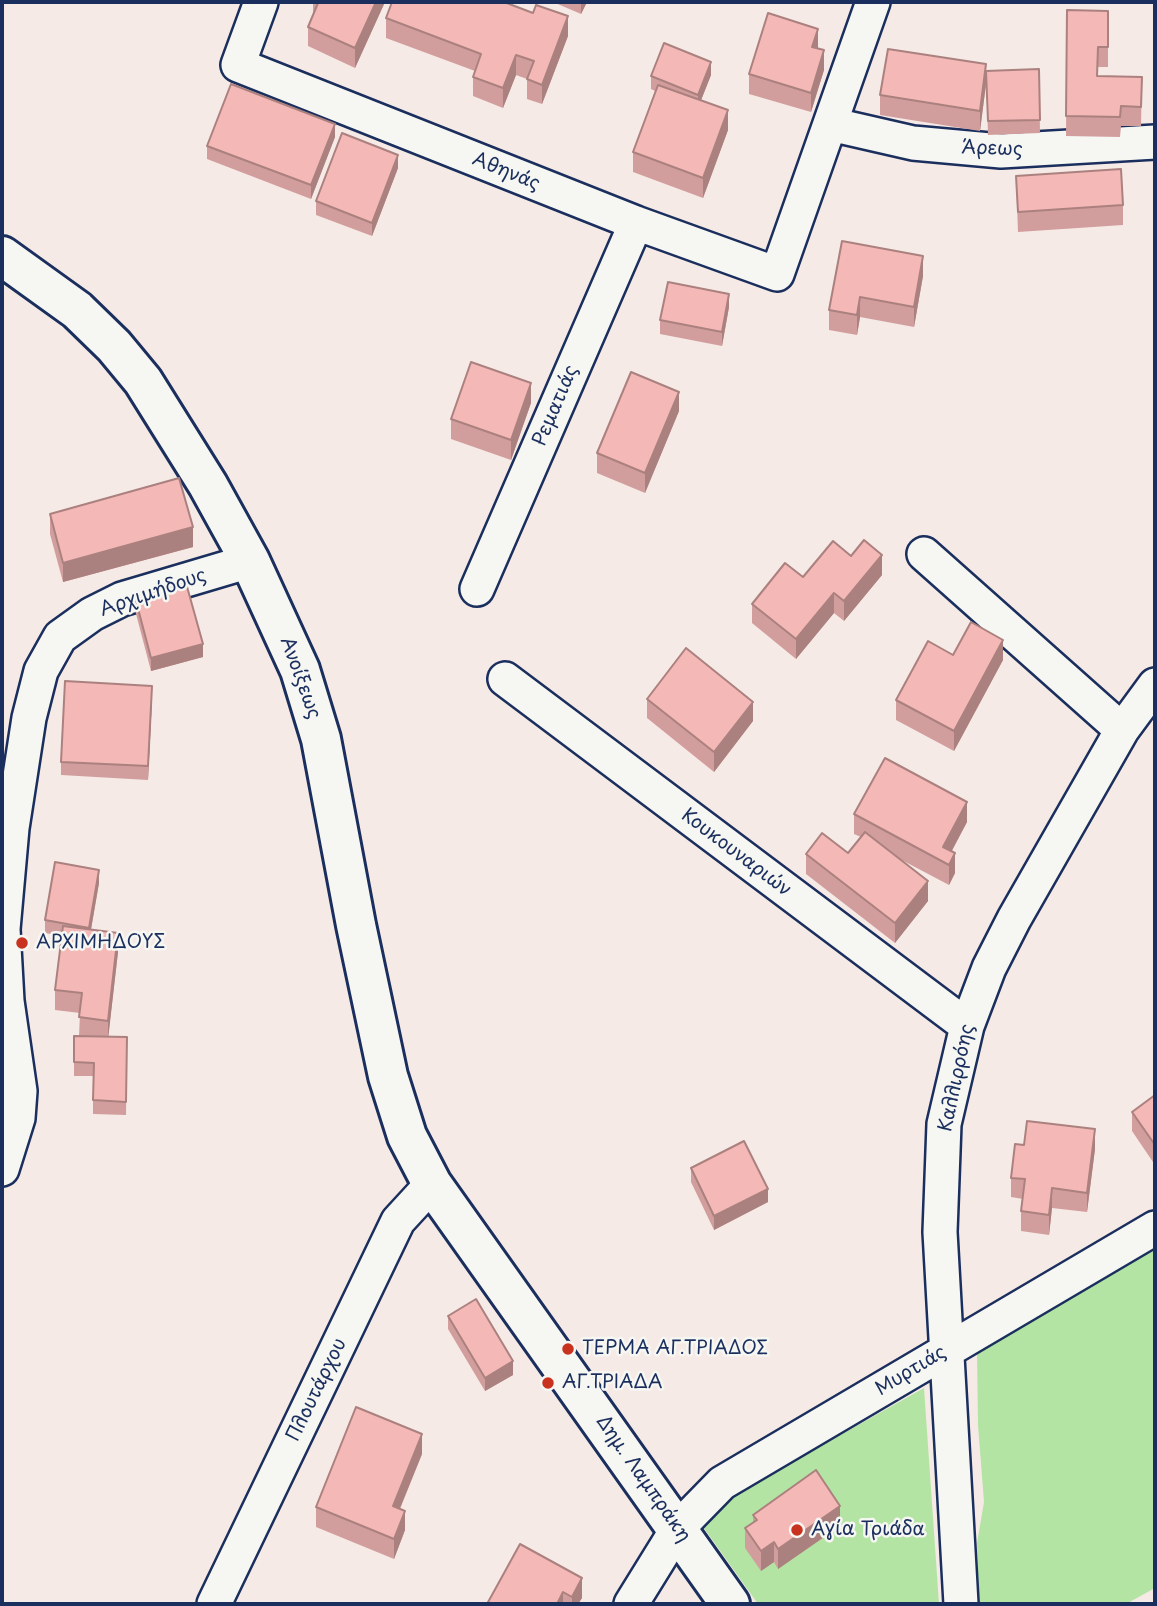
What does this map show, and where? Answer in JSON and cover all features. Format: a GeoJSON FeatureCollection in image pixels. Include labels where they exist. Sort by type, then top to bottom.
{"type":"FeatureCollection","features":[{"type":"Feature","properties":{"kind":"street","name":"Αθηνάς"},"geometry":{"type":"LineString","coordinates":[[261,2],[237,65],[636,223],[777,275],[830,124]]}},
{"type":"Feature","properties":{"kind":"street"},"geometry":{"type":"LineString","coordinates":[[830,124],[873,2]]}},
{"type":"Feature","properties":{"kind":"street","name":"Άρεως"},"geometry":{"type":"LineString","coordinates":[[830,124],[913,143],[976,150],[1043,150],[1155,142]]}},
{"type":"Feature","properties":{"kind":"street","name":"Ρεματιάς"},"geometry":{"type":"LineString","coordinates":[[477,589],[636,223]]}},
{"type":"Feature","properties":{"kind":"street","name":"Ανοίξεως"},"geometry":{"type":"LineString","coordinates":[[2,256],[77,310],[114,346],[143,381],[208,485],[250,561],[293,652],[321,739],[388,1076],[407,1136],[432,1184]]}},
{"type":"Feature","properties":{"kind":"street"},"geometry":{"type":"LineString","coordinates":[[924,554],[1122,730]]}},
{"type":"Feature","properties":{"kind":"street","name":"Αρχιμήδους"},"geometry":{"type":"LineString","coordinates":[[2,1169],[18,1118],[20,1091],[7,1001],[3,929],[12,828],[29,718],[41,671],[60,638],[92,614],[122,599],[250,561]]}},
{"type":"Feature","properties":{"kind":"street","name":"Κουκουναριών"},"geometry":{"type":"LineString","coordinates":[[505,679],[967,1026]]}},
{"type":"Feature","properties":{"kind":"street","name":"Καλλιρρόης"},"geometry":{"type":"LineString","coordinates":[[961,1604],[940,1232],[944,1124],[967,1026],[989,968],[1122,730],[1155,685]]}},
{"type":"Feature","properties":{"kind":"street","name":"Δημ. Λαμπράκη"},"geometry":{"type":"LineString","coordinates":[[432,1184],[730,1604]]}},
{"type":"Feature","properties":{"kind":"street","name":"Πλουτάρχου"},"geometry":{"type":"LineString","coordinates":[[214,1604],[398,1222],[432,1184]]}},
{"type":"Feature","properties":{"kind":"street","name":"Μυρτιάς"},"geometry":{"type":"LineString","coordinates":[[631,1604],[678,1528],[722,1483],[1155,1228]]}},
{"type":"Feature","properties":{"kind":"green space"},"geometry":{"type":"Polygon","coordinates":[[[1155,1246],[1155,1588],[1126,1604],[979,1604],[977,1543],[984,1502],[978,1425],[977,1351],[1155,1246]]]}},
{"type":"Feature","properties":{"kind":"green space"},"geometry":{"type":"Polygon","coordinates":[[[924,1388],[939,1604],[758,1604],[701,1524],[737,1493],[924,1388]]]}},
{"type":"Feature","properties":{"kind":"building"},"geometry":{"type":"Polygon","coordinates":[[[315,2],[376,2],[355,48],[308,27],[318,3],[315,2]]]}},
{"type":"Feature","properties":{"kind":"building"},"geometry":{"type":"Polygon","coordinates":[[[392,2],[504,2],[533,13],[536,5],[568,16],[542,85],[527,79],[534,61],[516,55],[503,88],[473,77],[481,54],[386,18],[392,2]]]}},
{"type":"Feature","properties":{"kind":"building"},"geometry":{"type":"Polygon","coordinates":[[[1067,10],[1108,11],[1108,47],[1098,47],[1097,76],[1142,77],[1141,107],[1121,106],[1120,117],[1066,116],[1067,10]]]}},
{"type":"Feature","properties":{"kind":"building"},"geometry":{"type":"Polygon","coordinates":[[[768,13],[818,29],[812,47],[824,50],[811,93],[749,74],[768,13]]]}},
{"type":"Feature","properties":{"kind":"building"},"geometry":{"type":"Polygon","coordinates":[[[664,43],[711,62],[698,95],[651,76],[664,43]]]}},
{"type":"Feature","properties":{"kind":"building"},"geometry":{"type":"Polygon","coordinates":[[[888,49],[986,64],[980,111],[880,95],[888,49]]]}},
{"type":"Feature","properties":{"kind":"building"},"geometry":{"type":"Polygon","coordinates":[[[1039,69],[1040,120],[988,121],[986,71],[1039,69]]]}},
{"type":"Feature","properties":{"kind":"building"},"geometry":{"type":"Polygon","coordinates":[[[231,84],[335,124],[311,185],[207,146],[231,84]]]}},
{"type":"Feature","properties":{"kind":"building"},"geometry":{"type":"Polygon","coordinates":[[[658,85],[728,110],[703,178],[633,152],[658,85]]]}},
{"type":"Feature","properties":{"kind":"building"},"geometry":{"type":"Polygon","coordinates":[[[342,133],[398,155],[372,223],[316,201],[342,133]]]}},
{"type":"Feature","properties":{"kind":"building"},"geometry":{"type":"Polygon","coordinates":[[[1121,169],[1123,205],[1018,212],[1016,176],[1121,169]]]}},
{"type":"Feature","properties":{"kind":"building"},"geometry":{"type":"Polygon","coordinates":[[[842,241],[923,256],[914,307],[860,297],[857,315],[829,310],[842,241]]]}},
{"type":"Feature","properties":{"kind":"building"},"geometry":{"type":"Polygon","coordinates":[[[668,282],[729,294],[722,332],[660,320],[668,282]]]}},
{"type":"Feature","properties":{"kind":"building"},"geometry":{"type":"Polygon","coordinates":[[[471,362],[531,383],[511,440],[451,419],[471,362]]]}},
{"type":"Feature","properties":{"kind":"building"},"geometry":{"type":"Polygon","coordinates":[[[631,372],[679,392],[645,473],[597,453],[631,372]]]}},
{"type":"Feature","properties":{"kind":"building"},"geometry":{"type":"Polygon","coordinates":[[[179,478],[193,527],[63,563],[50,514],[179,478]]]}},
{"type":"Feature","properties":{"kind":"building"},"geometry":{"type":"Polygon","coordinates":[[[864,540],[882,555],[844,601],[834,593],[796,639],[752,604],[785,563],[803,577],[833,541],[851,556],[864,540]]]}},
{"type":"Feature","properties":{"kind":"building"},"geometry":{"type":"Polygon","coordinates":[[[186,583],[203,644],[151,658],[135,597],[186,583]]]}},
{"type":"Feature","properties":{"kind":"building"},"geometry":{"type":"Polygon","coordinates":[[[971,622],[1003,640],[954,731],[896,700],[928,641],[953,655],[971,622]]]}},
{"type":"Feature","properties":{"kind":"building"},"geometry":{"type":"Polygon","coordinates":[[[686,648],[753,702],[714,752],[647,699],[686,648]]]}},
{"type":"Feature","properties":{"kind":"building"},"geometry":{"type":"Polygon","coordinates":[[[65,681],[152,686],[148,766],[61,762],[65,681]]]}},
{"type":"Feature","properties":{"kind":"building"},"geometry":{"type":"Polygon","coordinates":[[[885,758],[967,802],[943,847],[955,853],[949,865],[854,814],[885,758]]]}},
{"type":"Feature","properties":{"kind":"building"},"geometry":{"type":"Polygon","coordinates":[[[865,832],[928,881],[895,923],[806,854],[822,833],[848,853],[865,832]]]}},
{"type":"Feature","properties":{"kind":"building"},"geometry":{"type":"Polygon","coordinates":[[[55,862],[99,870],[89,928],[45,920],[55,862]]]}},
{"type":"Feature","properties":{"kind":"building"},"geometry":{"type":"Polygon","coordinates":[[[63,926],[118,933],[108,1021],[79,1017],[82,993],[55,990],[63,926]]]}},
{"type":"Feature","properties":{"kind":"building"},"geometry":{"type":"Polygon","coordinates":[[[74,1036],[127,1037],[126,1102],[93,1100],[94,1063],[74,1062],[74,1036]]]}},
{"type":"Feature","properties":{"kind":"building"},"geometry":{"type":"Polygon","coordinates":[[[1155,1095],[1155,1145],[1132,1112],[1155,1095]]]}},
{"type":"Feature","properties":{"kind":"building"},"geometry":{"type":"Polygon","coordinates":[[[1027,1121],[1095,1129],[1087,1193],[1052,1188],[1049,1215],[1021,1211],[1025,1179],[1011,1178],[1015,1144],[1024,1145],[1027,1121]]]}},
{"type":"Feature","properties":{"kind":"building"},"geometry":{"type":"Polygon","coordinates":[[[744,1141],[768,1189],[714,1216],[691,1168],[744,1141]]]}},
{"type":"Feature","properties":{"kind":"building"},"geometry":{"type":"Polygon","coordinates":[[[476,1299],[513,1361],[485,1378],[448,1316],[476,1299]]]}},
{"type":"Feature","properties":{"kind":"building"},"geometry":{"type":"Polygon","coordinates":[[[356,1407],[422,1434],[393,1506],[405,1511],[394,1539],[316,1507],[356,1407]]]}},
{"type":"Feature","properties":{"kind":"building"},"geometry":{"type":"Polygon","coordinates":[[[816,1470],[840,1506],[778,1549],[774,1542],[761,1551],[745,1528],[757,1520],[753,1515],[816,1470]]]}},
{"type":"Feature","properties":{"kind":"building"},"geometry":{"type":"Polygon","coordinates":[[[520,1544],[582,1578],[572,1597],[563,1592],[557,1604],[487,1604],[520,1544]]]}},
{"type":"Feature","properties":{"kind":"place","name":"ΑΡΧΙΜΗΔΟΥΣ"},"geometry":{"type":"Point","coordinates":[22,943]}},
{"type":"Feature","properties":{"kind":"place","name":"ΤΕΡΜΑ ΑΓ.ΤΡΙΑΔΟΣ"},"geometry":{"type":"Point","coordinates":[568,1349]}},
{"type":"Feature","properties":{"kind":"place","name":"ΑΓ.ΤΡΙΑΔΑ"},"geometry":{"type":"Point","coordinates":[548,1383]}},
{"type":"Feature","properties":{"kind":"place","name":"Αγία Τριάδα"},"geometry":{"type":"Point","coordinates":[797,1530]}}]}
